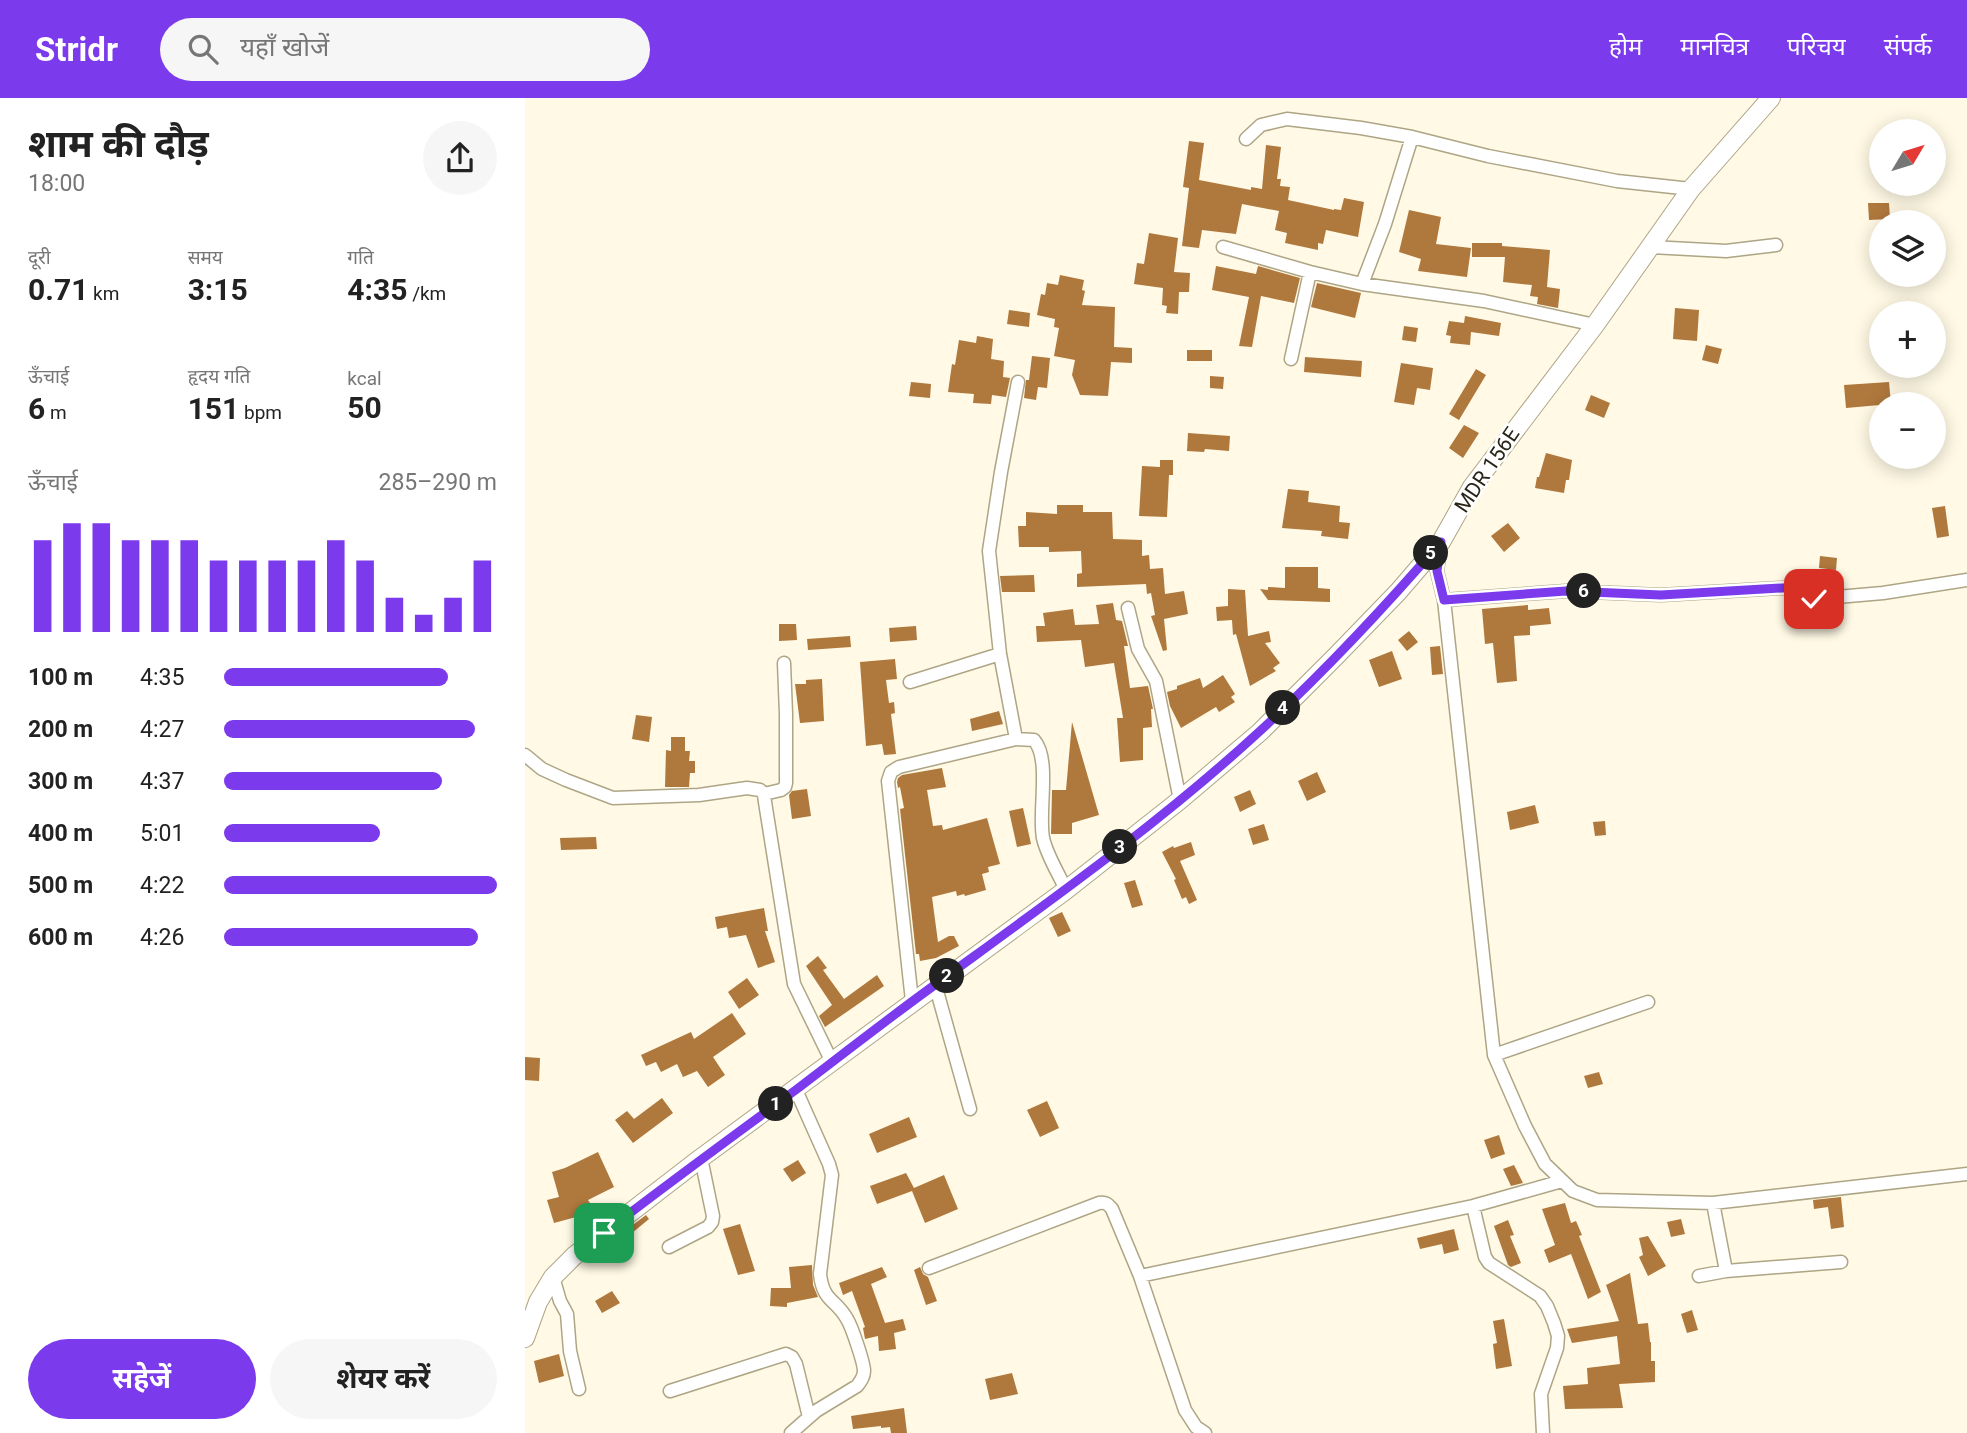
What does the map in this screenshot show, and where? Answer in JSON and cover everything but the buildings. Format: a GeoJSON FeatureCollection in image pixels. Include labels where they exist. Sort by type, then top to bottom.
{"type":"FeatureCollection","features":[{"type":"Feature","properties":{"kind":"main road","name":"MDR 156E"},"geometry":{"type":"LineString","coordinates":[[525,1338],[538,1301],[553,1277],[574,1256],[701,1158],[1066,890],[1180,800],[1259,732],[1336,656],[1398,592],[1441,542],[1480,475],[1595,324],[1691,189],[1771,98]]}},
{"type":"Feature","properties":{"kind":"street"},"geometry":{"type":"LineString","coordinates":[[1246,139],[1261,125],[1287,119],[1412,137],[1488,156],[1617,181],[1691,189]]}},
{"type":"Feature","properties":{"kind":"street"},"geometry":{"type":"LineString","coordinates":[[1362,284],[1385,224],[1412,137]]}},
{"type":"Feature","properties":{"kind":"street"},"geometry":{"type":"LineString","coordinates":[[1651,247],[1726,251],[1776,245]]}},
{"type":"Feature","properties":{"kind":"street"},"geometry":{"type":"LineString","coordinates":[[1223,247],[1362,284],[1484,301],[1595,324]]}},
{"type":"Feature","properties":{"kind":"street"},"geometry":{"type":"LineString","coordinates":[[1291,359],[1310,272]]}},
{"type":"Feature","properties":{"kind":"street"},"geometry":{"type":"LineString","coordinates":[[1016,739],[999,654],[989,551],[1019,383]]}},
{"type":"Feature","properties":{"kind":"street"},"geometry":{"type":"LineString","coordinates":[[1441,542],[1437,571],[1444,600],[1494,1055],[1545,1164],[1573,1191],[1597,1200],[1713,1203],[1967,1174]]}},
{"type":"Feature","properties":{"kind":"street"},"geometry":{"type":"LineString","coordinates":[[1444,600],[1566,591],[1661,595],[1799,587],[1814,599],[1883,593],[1967,580]]}},
{"type":"Feature","properties":{"kind":"street"},"geometry":{"type":"LineString","coordinates":[[1128,608],[1138,649],[1156,681],[1180,800]]}},
{"type":"Feature","properties":{"kind":"street"},"geometry":{"type":"LineString","coordinates":[[910,682],[999,654]]}},
{"type":"Feature","properties":{"kind":"street"},"geometry":{"type":"LineString","coordinates":[[525,755],[541,769],[613,798],[699,794],[747,788],[764,794],[781,790],[786,783],[784,663]]}},
{"type":"Feature","properties":{"kind":"street"},"geometry":{"type":"LineString","coordinates":[[912,1002],[888,781],[891,772],[899,767],[1016,739],[1034,740],[1040,746],[1043,757],[1044,841],[1066,890]]}},
{"type":"Feature","properties":{"kind":"street"},"geometry":{"type":"LineString","coordinates":[[764,794],[794,984],[832,1062]]}},
{"type":"Feature","properties":{"kind":"street"},"geometry":{"type":"LineString","coordinates":[[935,984],[970,1109]]}},
{"type":"Feature","properties":{"kind":"street"},"geometry":{"type":"LineString","coordinates":[[1494,1055],[1648,1002]]}},
{"type":"Feature","properties":{"kind":"street"},"geometry":{"type":"LineString","coordinates":[[792,1433],[809,1417],[857,1385],[862,1380],[864,1370],[849,1322],[821,1287],[820,1274],[832,1175],[796,1090]]}},
{"type":"Feature","properties":{"kind":"street"},"geometry":{"type":"LineString","coordinates":[[669,1247],[708,1227],[712,1222],[701,1158]]}},
{"type":"Feature","properties":{"kind":"street"},"geometry":{"type":"LineString","coordinates":[[1140,1276],[1473,1206],[1562,1181]]}},
{"type":"Feature","properties":{"kind":"street"},"geometry":{"type":"LineString","coordinates":[[929,1268],[1105,1202],[1112,1209],[1140,1276],[1185,1409],[1196,1427],[1205,1433]]}},
{"type":"Feature","properties":{"kind":"street"},"geometry":{"type":"LineString","coordinates":[[1713,1203],[1726,1271]]}},
{"type":"Feature","properties":{"kind":"street"},"geometry":{"type":"LineString","coordinates":[[1473,1206],[1489,1263],[1540,1296],[1547,1306],[1558,1336],[1557,1348],[1541,1394],[1542,1433]]}},
{"type":"Feature","properties":{"kind":"street"},"geometry":{"type":"LineString","coordinates":[[1699,1276],[1726,1271],[1841,1262]]}},
{"type":"Feature","properties":{"kind":"street"},"geometry":{"type":"LineString","coordinates":[[553,1277],[567,1314],[570,1351],[579,1389]]}},
{"type":"Feature","properties":{"kind":"street"},"geometry":{"type":"LineString","coordinates":[[670,1391],[786,1354],[792,1357],[796,1364],[809,1417]]}},
{"type":"Feature","properties":{"kind":"route"},"geometry":{"type":"LineString","coordinates":[[604,1233],[935,984],[1066,890],[1180,800],[1259,732],[1336,656],[1398,592],[1441,542],[1437,571],[1444,600],[1566,591],[1661,595],[1799,587],[1814,599]]}}]}
